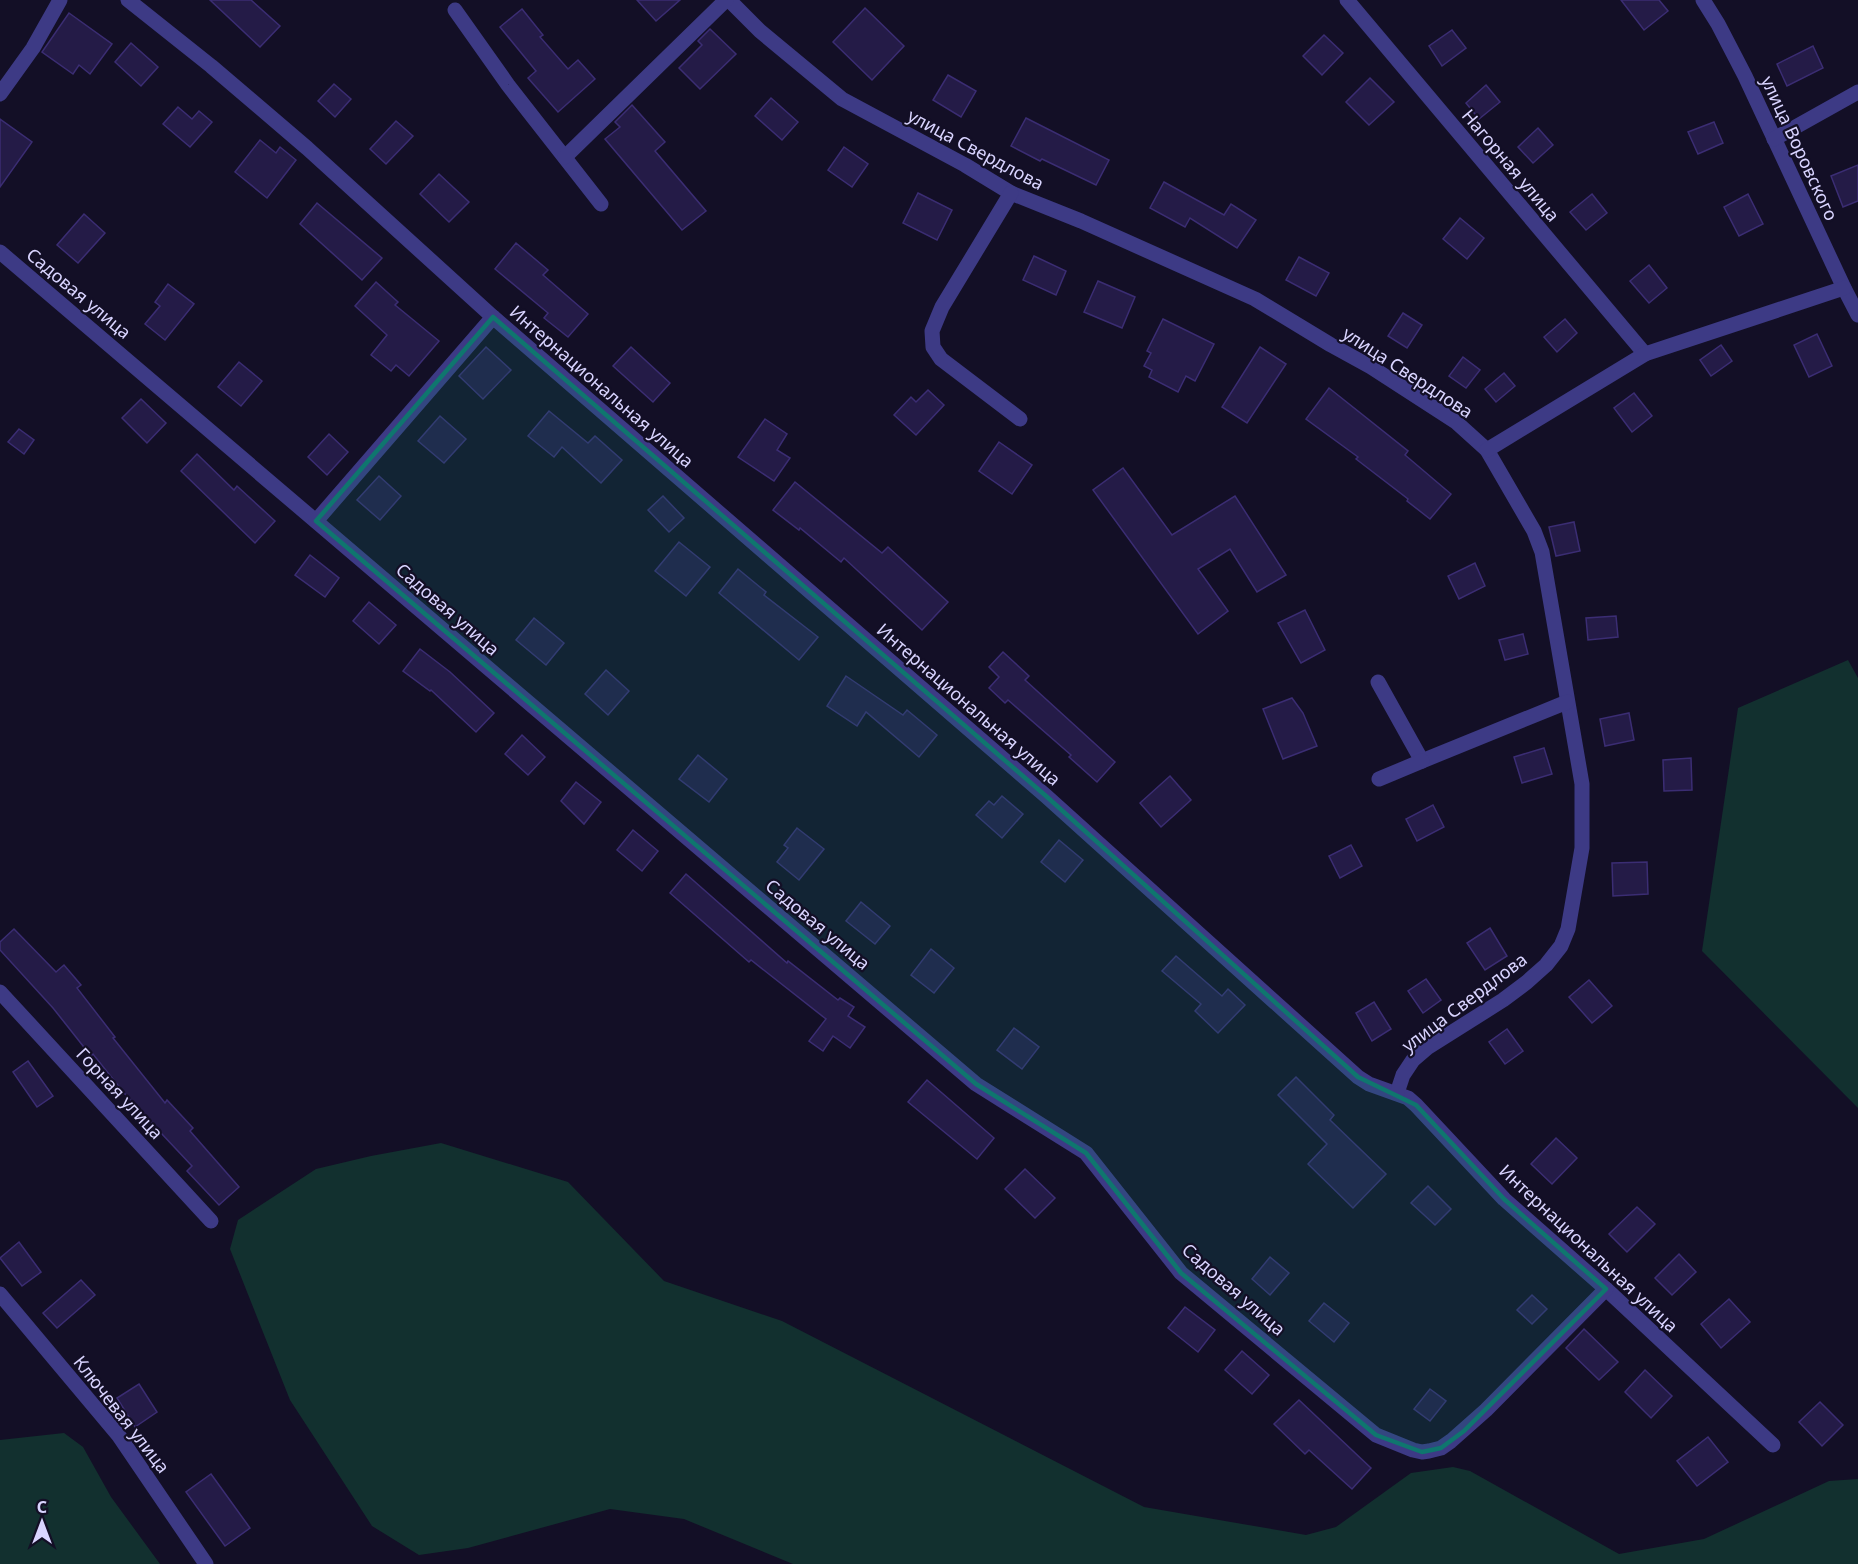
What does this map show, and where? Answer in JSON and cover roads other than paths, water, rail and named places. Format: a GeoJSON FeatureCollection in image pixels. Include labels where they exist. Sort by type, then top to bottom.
{"type":"FeatureCollection","features":[{"type":"Feature","properties":{"kind":"street"},"geometry":{"type":"LineString","coordinates":[[0,94],[25,61],[60,0]]}},
{"type":"Feature","properties":{"kind":"street","name":"Интернациональная улица"},"geometry":{"type":"LineString","coordinates":[[128,0],[211,66],[307,148],[493,317],[1046,796],[1358,1077],[1379,1088],[1408,1098],[1416,1105],[1504,1199],[1606,1289],[1773,1445]]}},
{"type":"Feature","properties":{"kind":"street"},"geometry":{"type":"LineString","coordinates":[[565,157],[728,0]]}},
{"type":"Feature","properties":{"kind":"street","name":"улица Свердлова"},"geometry":{"type":"LineString","coordinates":[[728,0],[760,32],[842,99],[965,165],[1011,193],[1080,221],[1255,299],[1371,367],[1456,422],[1487,450],[1534,531],[1542,552],[1582,784],[1582,848],[1568,929],[1561,946],[1527,982],[1503,1000],[1427,1048],[1413,1060],[1403,1075],[1397,1093]]}},
{"type":"Feature","properties":{"kind":"street","name":"Нагорная улица"},"geometry":{"type":"LineString","coordinates":[[1347,0],[1645,354]]}},
{"type":"Feature","properties":{"kind":"street","name":"улица Воровского"},"geometry":{"type":"LineString","coordinates":[[1703,0],[1718,24],[1858,315]]}},
{"type":"Feature","properties":{"kind":"street"},"geometry":{"type":"LineString","coordinates":[[455,10],[508,85],[601,204]]}},
{"type":"Feature","properties":{"kind":"street"},"geometry":{"type":"LineString","coordinates":[[1774,139],[1858,92]]}},
{"type":"Feature","properties":{"kind":"street"},"geometry":{"type":"LineString","coordinates":[[1011,193],[942,307],[932,331],[932,339],[933,347],[941,359],[1020,419]]}},
{"type":"Feature","properties":{"kind":"street","name":"Садовая улица"},"geometry":{"type":"LineString","coordinates":[[0,252],[976,1084],[1086,1153],[1181,1273],[1376,1435],[1422,1452],[1441,1448],[1451,1442],[1486,1410],[1606,1289]]}},
{"type":"Feature","properties":{"kind":"street"},"geometry":{"type":"LineString","coordinates":[[1487,450],[1645,354],[1844,288]]}},
{"type":"Feature","properties":{"kind":"street"},"geometry":{"type":"LineString","coordinates":[[316,521],[493,317]]}},
{"type":"Feature","properties":{"kind":"street"},"geometry":{"type":"LineString","coordinates":[[1378,682],[1422,761]]}},
{"type":"Feature","properties":{"kind":"street"},"geometry":{"type":"LineString","coordinates":[[1379,779],[1567,702]]}},
{"type":"Feature","properties":{"kind":"street","name":"Горная улица"},"geometry":{"type":"LineString","coordinates":[[0,992],[211,1221]]}},
{"type":"Feature","properties":{"kind":"street","name":"Ключевая улица"},"geometry":{"type":"LineString","coordinates":[[0,1294],[119,1436],[206,1564]]}}]}
